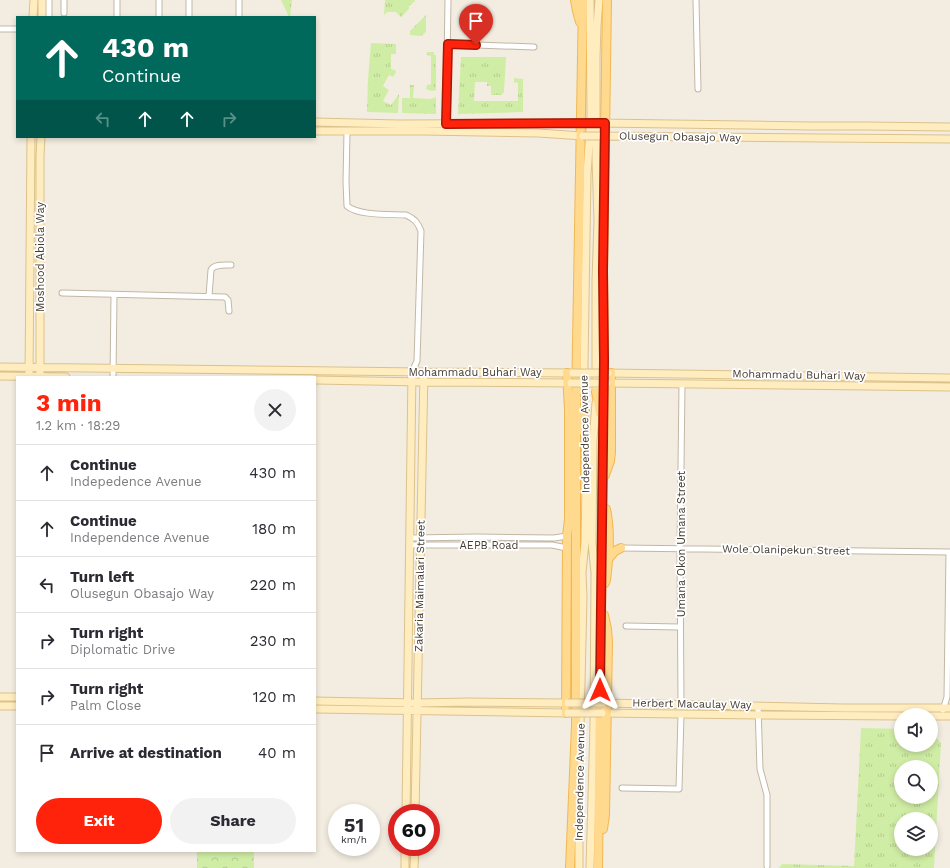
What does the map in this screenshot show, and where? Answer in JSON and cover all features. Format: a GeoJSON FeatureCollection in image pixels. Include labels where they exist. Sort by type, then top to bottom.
{"type":"FeatureCollection","features":[{"type":"Feature","properties":{"kind":"main road"},"geometry":{"type":"LineString","coordinates":[[33,16],[34,0]]}},
{"type":"Feature","properties":{"kind":"main road"},"geometry":{"type":"LineString","coordinates":[[42,0],[42,16]]}},
{"type":"Feature","properties":{"kind":"main road"},"geometry":{"type":"LineString","coordinates":[[575,0],[582,28]]}},
{"type":"Feature","properties":{"kind":"main road","name":"Independence Avenue"},"geometry":{"type":"LineString","coordinates":[[570,868],[576,725],[576,401],[582,136],[583,0]]}},
{"type":"Feature","properties":{"kind":"main road","name":"Independence Avenue"},"geometry":{"type":"LineString","coordinates":[[579,868],[579,771],[583,597],[582,573],[585,542],[586,482],[584,359],[587,174],[591,116],[590,0]]}},
{"type":"Feature","properties":{"kind":"main road"},"geometry":{"type":"LineString","coordinates":[[600,0],[597,32],[596,110],[598,221],[596,295],[600,393]]}},
{"type":"Feature","properties":{"kind":"main road"},"geometry":{"type":"LineString","coordinates":[[600,393],[604,361],[602,136],[607,0]]}},
{"type":"Feature","properties":{"kind":"main road","name":"Olusegun Obasajo Way"},"geometry":{"type":"LineString","coordinates":[[316,122],[446,132],[538,133],[582,136],[950,139]]}},
{"type":"Feature","properties":{"kind":"main road","name":"Olusegun Obasajo Way"},"geometry":{"type":"LineString","coordinates":[[316,131],[347,131],[381,127],[446,124],[582,122],[950,127]]}},
{"type":"Feature","properties":{"kind":"main road"},"geometry":{"type":"LineString","coordinates":[[538,133],[539,123]]}},
{"type":"Feature","properties":{"kind":"main road","name":"Moshood Abiola Way"},"geometry":{"type":"LineString","coordinates":[[29,376],[31,138]]}},
{"type":"Feature","properties":{"kind":"main road","name":"Moshood Abiola Way"},"geometry":{"type":"LineString","coordinates":[[40,376],[41,138]]}},
{"type":"Feature","properties":{"kind":"main road","name":"Mohammadu Buhari Way"},"geometry":{"type":"LineString","coordinates":[[0,367],[948,378]]}},
{"type":"Feature","properties":{"kind":"main road","name":"Zakaria Maimalari Street"},"geometry":{"type":"LineString","coordinates":[[406,804],[412,372]]}},
{"type":"Feature","properties":{"kind":"main road","name":"Zakaria Maimalari Street"},"geometry":{"type":"LineString","coordinates":[[415,804],[424,372]]}},
{"type":"Feature","properties":{"kind":"main road"},"geometry":{"type":"LineString","coordinates":[[567,713],[567,536],[569,519],[570,373]]}},
{"type":"Feature","properties":{"kind":"main road"},"geometry":{"type":"LineString","coordinates":[[603,479],[608,471],[610,461],[609,373]]}},
{"type":"Feature","properties":{"kind":"main road"},"geometry":{"type":"LineString","coordinates":[[771,375],[771,384]]}},
{"type":"Feature","properties":{"kind":"main road"},"geometry":{"type":"LineString","coordinates":[[0,376],[16,377]]}},
{"type":"Feature","properties":{"kind":"main road"},"geometry":{"type":"LineString","coordinates":[[948,378],[948,387]]}},
{"type":"Feature","properties":{"kind":"main road","name":"Mohammadu Buhari Way"},"geometry":{"type":"LineString","coordinates":[[316,380],[948,387]]}},
{"type":"Feature","properties":{"kind":"main road","name":"Independence Avenue"},"geometry":{"type":"LineString","coordinates":[[590,868],[596,853],[600,724],[604,437],[600,393]]}},
{"type":"Feature","properties":{"kind":"main road","name":"Independence Avenue"},"geometry":{"type":"LineString","coordinates":[[598,868],[596,853],[593,732],[595,573],[592,543],[593,441],[596,408],[600,393]]}},
{"type":"Feature","properties":{"kind":"main road"},"geometry":{"type":"LineString","coordinates":[[576,438],[585,410]]}},
{"type":"Feature","properties":{"kind":"main road"},"geometry":{"type":"LineString","coordinates":[[601,593],[606,580],[609,559],[609,524],[603,496]]}},
{"type":"Feature","properties":{"kind":"main road"},"geometry":{"type":"LineString","coordinates":[[609,538],[613,544],[621,548]]}},
{"type":"Feature","properties":{"kind":"main road"},"geometry":{"type":"LineString","coordinates":[[609,559],[615,550],[621,548]]}},
{"type":"Feature","properties":{"kind":"main road"},"geometry":{"type":"LineString","coordinates":[[596,853],[604,825],[605,815],[604,713],[608,636],[601,602]]}},
{"type":"Feature","properties":{"kind":"main road"},"geometry":{"type":"LineString","coordinates":[[0,697],[16,697]]}},
{"type":"Feature","properties":{"kind":"main road","name":"Herbert Macaulay Way"},"geometry":{"type":"LineString","coordinates":[[316,701],[408,703],[567,702],[946,708]]}},
{"type":"Feature","properties":{"kind":"main road"},"geometry":{"type":"LineString","coordinates":[[0,706],[16,706]]}},
{"type":"Feature","properties":{"kind":"main road","name":"Herbert Macaulay Way"},"geometry":{"type":"LineString","coordinates":[[316,709],[894,716]]}},
{"type":"Feature","properties":{"kind":"main road"},"geometry":{"type":"LineString","coordinates":[[405,856],[405,868]]}},
{"type":"Feature","properties":{"kind":"main road"},"geometry":{"type":"LineString","coordinates":[[414,868],[415,856]]}},
{"type":"Feature","properties":{"kind":"street"},"geometry":{"type":"LineString","coordinates":[[49,0],[49,16]]}},
{"type":"Feature","properties":{"kind":"street"},"geometry":{"type":"LineString","coordinates":[[64,0],[64,13]]}},
{"type":"Feature","properties":{"kind":"street"},"geometry":{"type":"LineString","coordinates":[[117,0],[117,16]]}},
{"type":"Feature","properties":{"kind":"street"},"geometry":{"type":"LineString","coordinates":[[159,0],[159,16]]}},
{"type":"Feature","properties":{"kind":"street"},"geometry":{"type":"LineString","coordinates":[[189,0],[189,16]]}},
{"type":"Feature","properties":{"kind":"street"},"geometry":{"type":"LineString","coordinates":[[239,0],[239,16]]}},
{"type":"Feature","properties":{"kind":"street"},"geometry":{"type":"LineString","coordinates":[[446,132],[448,0]]}},
{"type":"Feature","properties":{"kind":"street"},"geometry":{"type":"LineString","coordinates":[[696,0],[698,89]]}},
{"type":"Feature","properties":{"kind":"street"},"geometry":{"type":"LineString","coordinates":[[0,29],[16,29]]}},
{"type":"Feature","properties":{"kind":"street"},"geometry":{"type":"LineString","coordinates":[[448,44],[534,47]]}},
{"type":"Feature","properties":{"kind":"street","name":"Zakaria Maimalari Street"},"geometry":{"type":"LineString","coordinates":[[347,131],[347,206],[356,211],[366,213],[406,215],[416,221],[421,231],[417,361],[412,372]]}},
{"type":"Feature","properties":{"kind":"street"},"geometry":{"type":"LineString","coordinates":[[209,296],[212,267],[231,265]]}},
{"type":"Feature","properties":{"kind":"street"},"geometry":{"type":"LineString","coordinates":[[62,293],[225,297],[228,300],[229,310]]}},
{"type":"Feature","properties":{"kind":"street"},"geometry":{"type":"LineString","coordinates":[[113,376],[114,295]]}},
{"type":"Feature","properties":{"kind":"street"},"geometry":{"type":"LineString","coordinates":[[417,361],[424,372]]}},
{"type":"Feature","properties":{"kind":"street","name":"Umana Okon Umana Street"},"geometry":{"type":"LineString","coordinates":[[680,704],[682,384]]}},
{"type":"Feature","properties":{"kind":"street","name":"AEPB Road"},"geometry":{"type":"LineString","coordinates":[[421,542],[486,537],[554,538],[567,536]]}},
{"type":"Feature","properties":{"kind":"street","name":"AEPB Road"},"geometry":{"type":"LineString","coordinates":[[410,542],[552,545],[567,548]]}},
{"type":"Feature","properties":{"kind":"street","name":"Wole Olanipekun Street"},"geometry":{"type":"LineString","coordinates":[[621,548],[950,552]]}},
{"type":"Feature","properties":{"kind":"street"},"geometry":{"type":"LineString","coordinates":[[946,716],[946,708],[949,699],[950,552]]}},
{"type":"Feature","properties":{"kind":"street"},"geometry":{"type":"LineString","coordinates":[[626,626],[680,627]]}},
{"type":"Feature","properties":{"kind":"street"},"geometry":{"type":"LineString","coordinates":[[758,706],[760,769],[767,795],[767,866]]}},
{"type":"Feature","properties":{"kind":"street"},"geometry":{"type":"LineString","coordinates":[[622,788],[679,789],[682,714]]}},
{"type":"Feature","properties":{"kind":"green space"},"geometry":{"type":"Polygon","coordinates":[[[281,0],[292,0],[290,16],[289,16],[281,0]]]}},
{"type":"Feature","properties":{"kind":"green space"},"geometry":{"type":"Polygon","coordinates":[[[385,0],[415,1],[409,6],[409,9],[401,17],[396,12],[387,12],[384,15],[385,0]]]}},
{"type":"Feature","properties":{"kind":"green space"},"geometry":{"type":"Polygon","coordinates":[[[426,15],[426,32],[421,36],[410,35],[410,31],[426,15]]]}},
{"type":"Feature","properties":{"kind":"green space"},"geometry":{"type":"Polygon","coordinates":[[[371,43],[396,44],[396,54],[391,54],[391,69],[395,70],[396,72],[393,77],[389,75],[383,86],[389,90],[383,101],[391,105],[399,94],[398,113],[367,112],[371,43]]]}},
{"type":"Feature","properties":{"kind":"green space"},"geometry":{"type":"Polygon","coordinates":[[[427,52],[434,52],[434,55],[436,55],[436,90],[432,91],[426,89],[427,85],[431,84],[431,56],[427,55],[427,52]]]}},
{"type":"Feature","properties":{"kind":"green space"},"geometry":{"type":"Polygon","coordinates":[[[461,57],[506,57],[504,92],[501,95],[491,95],[491,86],[487,86],[487,82],[475,82],[474,101],[518,101],[518,83],[514,82],[514,78],[523,79],[523,112],[458,114],[461,57]]]}},
{"type":"Feature","properties":{"kind":"green space"},"geometry":{"type":"Polygon","coordinates":[[[410,85],[414,85],[413,98],[430,99],[436,97],[436,114],[402,113],[402,98],[410,98],[410,85]]]}},
{"type":"Feature","properties":{"kind":"green space"},"geometry":{"type":"Polygon","coordinates":[[[861,728],[894,729],[894,752],[938,752],[938,740],[941,743],[938,797],[938,760],[894,760],[894,804],[938,804],[937,812],[894,812],[894,856],[935,856],[934,868],[779,868],[782,864],[854,866],[861,728]]]}},
{"type":"Feature","properties":{"kind":"green space"},"geometry":{"type":"Polygon","coordinates":[[[197,852],[254,852],[254,868],[197,868],[197,852]]]}},
{"type":"Feature","properties":{"kind":"route"},"geometry":{"type":"LineString","coordinates":[[476,45],[448,44],[446,124],[605,123],[603,271],[604,394],[600,690]]}}]}
